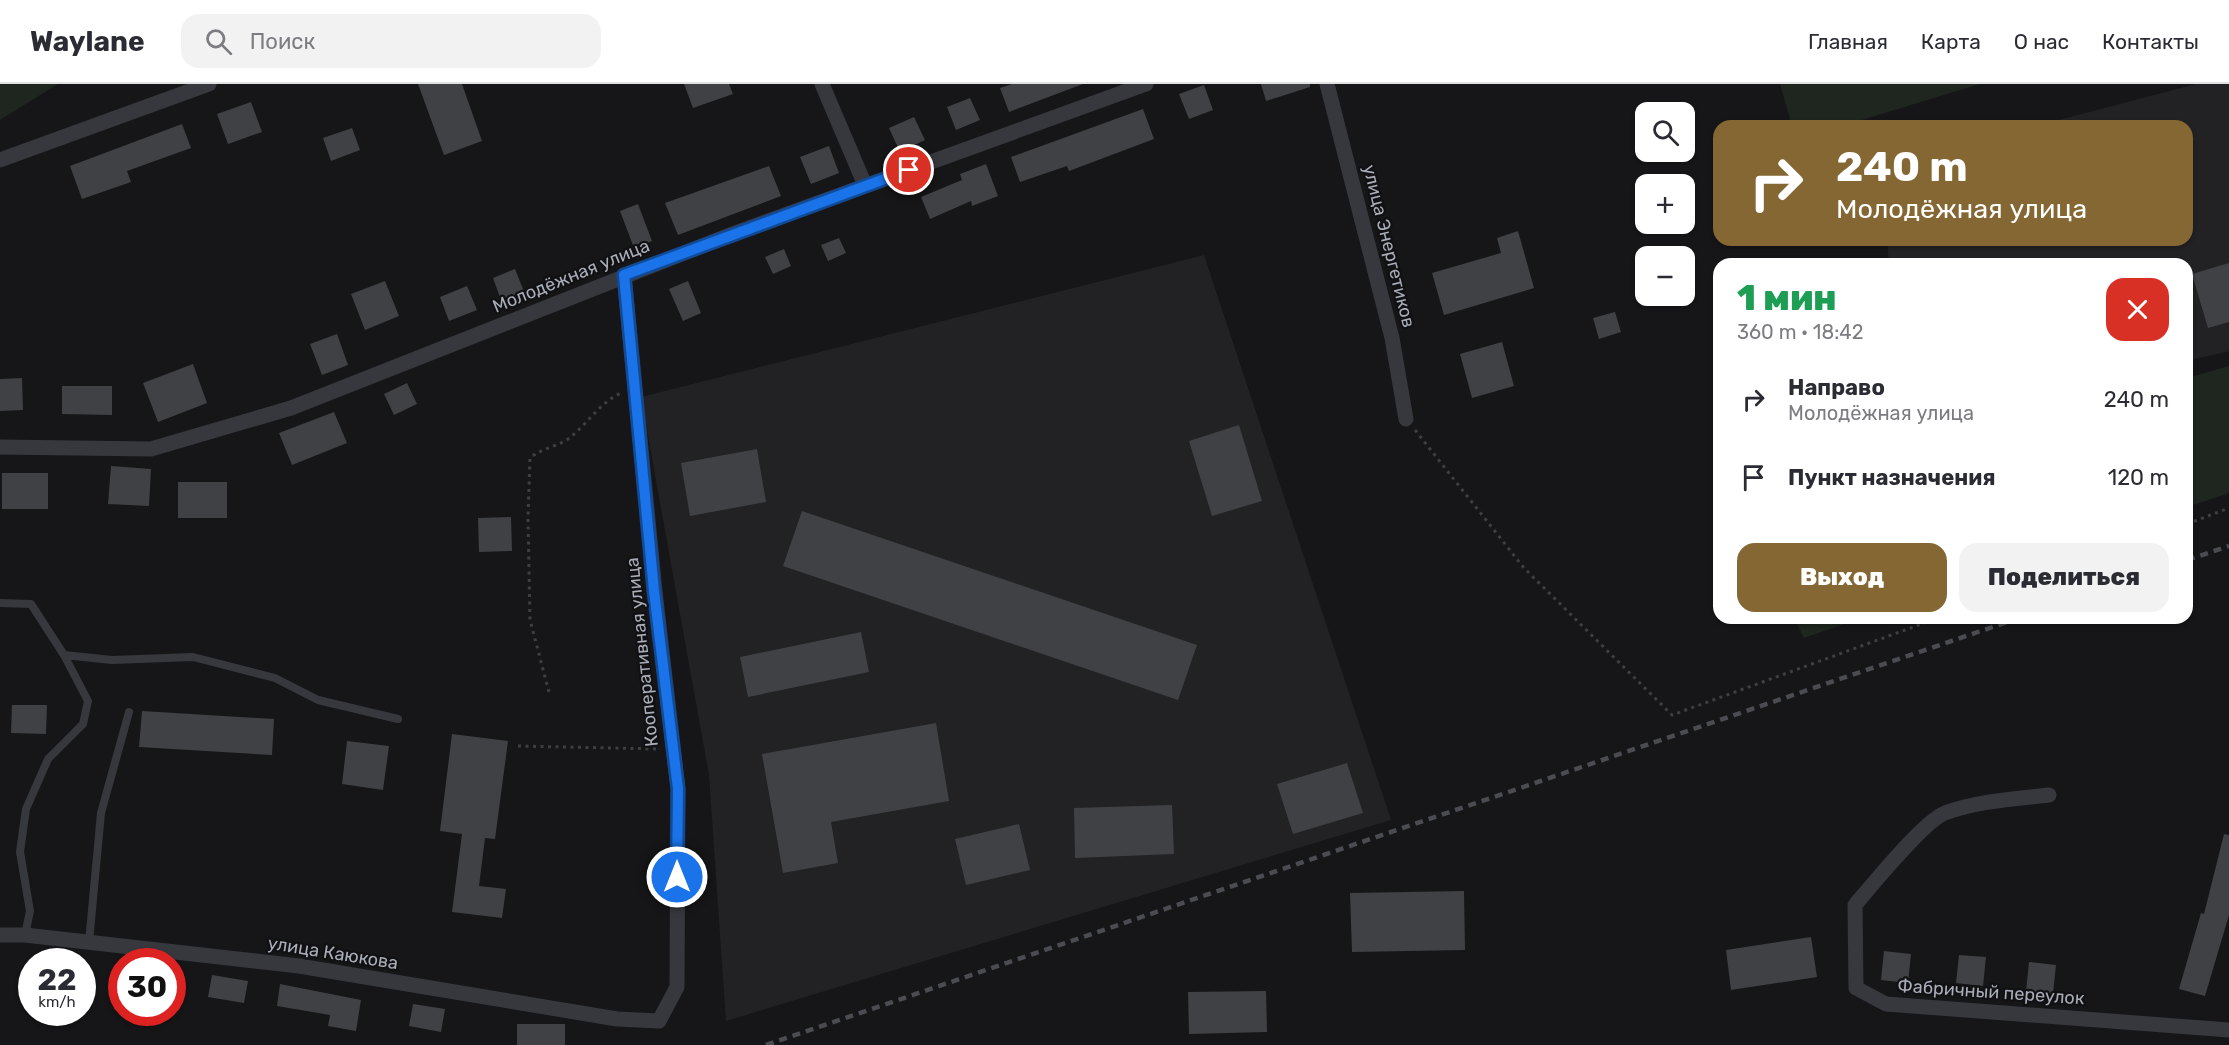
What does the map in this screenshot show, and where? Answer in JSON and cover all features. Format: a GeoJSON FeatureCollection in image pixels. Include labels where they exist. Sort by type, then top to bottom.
{"type":"FeatureCollection","features":[{"type":"Feature","properties":{"kind":"street"},"geometry":{"type":"LineString","coordinates":[[0,160],[209,84]]}},
{"type":"Feature","properties":{"kind":"street"},"geometry":{"type":"LineString","coordinates":[[822,84],[865,185]]}},
{"type":"Feature","properties":{"kind":"street","name":"Молодёжная улица"},"geometry":{"type":"LineString","coordinates":[[0,447],[151,449],[291,408],[624,275],[1146,84]]}},
{"type":"Feature","properties":{"kind":"street","name":"улица Энергетиков"},"geometry":{"type":"LineString","coordinates":[[1327,84],[1392,338],[1406,419]]}},
{"type":"Feature","properties":{"kind":"street","name":"Кооперативная улица"},"geometry":{"type":"LineString","coordinates":[[624,275],[678,789],[677,987],[659,1021]]}},
{"type":"Feature","properties":{"kind":"street","name":"Фабричный переулок"},"geometry":{"type":"LineString","coordinates":[[2049,795],[1996,801],[1943,814],[1898,855],[1855,905],[1856,988],[1886,1004],[2229,1030]]}},
{"type":"Feature","properties":{"kind":"street","name":"улица Каюкова"},"geometry":{"type":"LineString","coordinates":[[0,935],[25,935],[299,966],[617,1019],[659,1021]]}},
{"type":"Feature","properties":{"kind":"lane"},"geometry":{"type":"LineString","coordinates":[[0,603],[31,604],[64,655],[88,701],[83,724],[48,759],[26,809],[20,852],[30,910],[25,935]]}},
{"type":"Feature","properties":{"kind":"lane"},"geometry":{"type":"LineString","coordinates":[[64,655],[112,660],[193,657],[275,678],[318,700],[398,719]]}},
{"type":"Feature","properties":{"kind":"lane"},"geometry":{"type":"LineString","coordinates":[[89,942],[101,813],[129,712]]}},
{"type":"Feature","properties":{"kind":"path"},"geometry":{"type":"LineString","coordinates":[[549,692],[530,620],[530,458],[540,449],[567,440],[609,399],[634,387]]}},
{"type":"Feature","properties":{"kind":"path"},"geometry":{"type":"LineString","coordinates":[[1406,419],[1524,568],[1672,715],[1922,624]]}},
{"type":"Feature","properties":{"kind":"path"},"geometry":{"type":"LineString","coordinates":[[2193,522],[2229,508]]}},
{"type":"Feature","properties":{"kind":"path"},"geometry":{"type":"LineString","coordinates":[[518,746],[673,749]]}},
{"type":"Feature","properties":{"kind":"shaded area"},"geometry":{"type":"Polygon","coordinates":[[[0,84],[58,84],[0,120],[0,84]]]}},
{"type":"Feature","properties":{"kind":"shaded area"},"geometry":{"type":"Polygon","coordinates":[[[1780,84],[1980,84],[1862,120],[1790,120],[1780,84]]]}},
{"type":"Feature","properties":{"kind":"shaded area"},"geometry":{"type":"Polygon","coordinates":[[[2196,84],[2229,84],[2229,351],[2193,360],[2193,258],[1888,258],[1888,246],[2193,246],[2193,120],[2059,120],[2196,84]]]}},
{"type":"Feature","properties":{"kind":"shaded area"},"geometry":{"type":"Polygon","coordinates":[[[1204,255],[1391,820],[726,1021],[709,775],[641,397],[1204,255]]]}},
{"type":"Feature","properties":{"kind":"shaded area"},"geometry":{"type":"Polygon","coordinates":[[[2229,366],[2229,493],[2193,505],[2193,376],[2229,366]]]}},
{"type":"Feature","properties":{"kind":"shaded area"},"geometry":{"type":"Polygon","coordinates":[[[1797,624],[1845,624],[1804,638],[1797,624]]]}},
{"type":"Feature","properties":{"kind":"building"},"geometry":{"type":"Polygon","coordinates":[[[418,84],[462,84],[482,141],[444,155],[418,84]]]}},
{"type":"Feature","properties":{"kind":"building"},"geometry":{"type":"Polygon","coordinates":[[[684,84],[729,84],[733,94],[693,108],[684,84]]]}},
{"type":"Feature","properties":{"kind":"building"},"geometry":{"type":"Polygon","coordinates":[[[1012,84],[1083,84],[1009,112],[1000,88],[1012,84]]]}},
{"type":"Feature","properties":{"kind":"building"},"geometry":{"type":"Polygon","coordinates":[[[1261,84],[1310,84],[1310,87],[1266,101],[1261,84]]]}},
{"type":"Feature","properties":{"kind":"building"},"geometry":{"type":"Polygon","coordinates":[[[1204,85],[1213,110],[1189,119],[1179,94],[1204,85]]]}},
{"type":"Feature","properties":{"kind":"building"},"geometry":{"type":"Polygon","coordinates":[[[970,98],[980,120],[956,130],[947,107],[970,98]]]}},
{"type":"Feature","properties":{"kind":"building"},"geometry":{"type":"Polygon","coordinates":[[[251,102],[262,132],[228,144],[217,114],[251,102]]]}},
{"type":"Feature","properties":{"kind":"building"},"geometry":{"type":"Polygon","coordinates":[[[1143,109],[1154,139],[1069,171],[1067,166],[1020,182],[1011,157],[1143,109]]]}},
{"type":"Feature","properties":{"kind":"building"},"geometry":{"type":"Polygon","coordinates":[[[914,117],[925,140],[900,152],[889,128],[914,117]]]}},
{"type":"Feature","properties":{"kind":"building"},"geometry":{"type":"Polygon","coordinates":[[[182,124],[191,148],[127,171],[131,182],[82,199],[70,166],[182,124]]]}},
{"type":"Feature","properties":{"kind":"building"},"geometry":{"type":"Polygon","coordinates":[[[352,128],[360,150],[331,161],[323,138],[352,128]]]}},
{"type":"Feature","properties":{"kind":"building"},"geometry":{"type":"Polygon","coordinates":[[[829,146],[839,173],[811,184],[800,157],[829,146]]]}},
{"type":"Feature","properties":{"kind":"building"},"geometry":{"type":"Polygon","coordinates":[[[986,164],[998,196],[972,206],[971,201],[930,219],[921,197],[962,180],[960,174],[986,164]]]}},
{"type":"Feature","properties":{"kind":"building"},"geometry":{"type":"Polygon","coordinates":[[[769,166],[781,196],[678,235],[665,203],[769,166]]]}},
{"type":"Feature","properties":{"kind":"building"},"geometry":{"type":"Polygon","coordinates":[[[638,204],[652,241],[634,248],[620,211],[638,204]]]}},
{"type":"Feature","properties":{"kind":"building"},"geometry":{"type":"Polygon","coordinates":[[[1518,231],[1534,288],[1444,315],[1432,273],[1501,253],[1497,238],[1518,231]]]}},
{"type":"Feature","properties":{"kind":"building"},"geometry":{"type":"Polygon","coordinates":[[[839,238],[846,253],[828,261],[821,245],[839,238]]]}},
{"type":"Feature","properties":{"kind":"building"},"geometry":{"type":"Polygon","coordinates":[[[784,249],[791,266],[773,274],[765,257],[784,249]]]}},
{"type":"Feature","properties":{"kind":"building"},"geometry":{"type":"Polygon","coordinates":[[[2229,263],[2229,322],[2208,328],[2193,274],[2229,263]]]}},
{"type":"Feature","properties":{"kind":"building"},"geometry":{"type":"Polygon","coordinates":[[[515,269],[525,294],[502,303],[493,278],[515,269]]]}},
{"type":"Feature","properties":{"kind":"building"},"geometry":{"type":"Polygon","coordinates":[[[385,281],[399,316],[365,330],[351,294],[385,281]]]}},
{"type":"Feature","properties":{"kind":"building"},"geometry":{"type":"Polygon","coordinates":[[[688,281],[701,313],[683,321],[669,289],[688,281]]]}},
{"type":"Feature","properties":{"kind":"building"},"geometry":{"type":"Polygon","coordinates":[[[467,286],[477,310],[449,321],[440,297],[467,286]]]}},
{"type":"Feature","properties":{"kind":"building"},"geometry":{"type":"Polygon","coordinates":[[[1615,312],[1621,332],[1599,339],[1593,318],[1615,312]]]}},
{"type":"Feature","properties":{"kind":"building"},"geometry":{"type":"Polygon","coordinates":[[[337,334],[348,365],[322,375],[310,344],[337,334]]]}},
{"type":"Feature","properties":{"kind":"building"},"geometry":{"type":"Polygon","coordinates":[[[1502,342],[1514,386],[1472,398],[1460,354],[1502,342]]]}},
{"type":"Feature","properties":{"kind":"building"},"geometry":{"type":"Polygon","coordinates":[[[193,364],[207,403],[158,422],[143,383],[193,364]]]}},
{"type":"Feature","properties":{"kind":"building"},"geometry":{"type":"Polygon","coordinates":[[[22,378],[23,410],[0,411],[0,379],[22,378]]]}},
{"type":"Feature","properties":{"kind":"building"},"geometry":{"type":"Polygon","coordinates":[[[407,383],[417,404],[394,415],[384,394],[407,383]]]}},
{"type":"Feature","properties":{"kind":"building"},"geometry":{"type":"Polygon","coordinates":[[[62,386],[112,386],[112,415],[62,414],[62,386]]]}},
{"type":"Feature","properties":{"kind":"building"},"geometry":{"type":"Polygon","coordinates":[[[334,412],[347,443],[292,465],[279,433],[334,412]]]}},
{"type":"Feature","properties":{"kind":"building"},"geometry":{"type":"Polygon","coordinates":[[[1239,425],[1262,501],[1212,516],[1189,441],[1239,425]]]}},
{"type":"Feature","properties":{"kind":"building"},"geometry":{"type":"Polygon","coordinates":[[[757,449],[766,502],[690,516],[681,463],[757,449]]]}},
{"type":"Feature","properties":{"kind":"building"},"geometry":{"type":"Polygon","coordinates":[[[111,466],[151,469],[149,506],[108,504],[111,466]]]}},
{"type":"Feature","properties":{"kind":"building"},"geometry":{"type":"Polygon","coordinates":[[[2,473],[48,473],[48,509],[2,509],[2,473]]]}},
{"type":"Feature","properties":{"kind":"building"},"geometry":{"type":"Polygon","coordinates":[[[178,482],[227,482],[227,518],[178,518],[178,482]]]}},
{"type":"Feature","properties":{"kind":"building"},"geometry":{"type":"Polygon","coordinates":[[[802,511],[1197,645],[1178,700],[783,566],[802,511]]]}},
{"type":"Feature","properties":{"kind":"building"},"geometry":{"type":"Polygon","coordinates":[[[511,517],[512,551],[479,552],[478,518],[511,517]]]}},
{"type":"Feature","properties":{"kind":"building"},"geometry":{"type":"Polygon","coordinates":[[[861,632],[869,672],[748,697],[740,657],[861,632]]]}},
{"type":"Feature","properties":{"kind":"building"},"geometry":{"type":"Polygon","coordinates":[[[12,705],[47,705],[46,734],[11,733],[12,705]]]}},
{"type":"Feature","properties":{"kind":"building"},"geometry":{"type":"Polygon","coordinates":[[[142,711],[274,719],[272,755],[139,747],[142,711]]]}},
{"type":"Feature","properties":{"kind":"building"},"geometry":{"type":"Polygon","coordinates":[[[936,723],[949,801],[831,822],[838,863],[783,873],[762,754],[936,723]]]}},
{"type":"Feature","properties":{"kind":"building"},"geometry":{"type":"Polygon","coordinates":[[[452,734],[508,741],[495,839],[485,838],[479,886],[506,889],[502,918],[452,912],[462,834],[440,831],[452,734]]]}},
{"type":"Feature","properties":{"kind":"building"},"geometry":{"type":"Polygon","coordinates":[[[347,741],[389,746],[383,790],[342,784],[347,741]]]}},
{"type":"Feature","properties":{"kind":"building"},"geometry":{"type":"Polygon","coordinates":[[[1347,763],[1363,813],[1293,834],[1277,784],[1347,763]]]}},
{"type":"Feature","properties":{"kind":"building"},"geometry":{"type":"Polygon","coordinates":[[[1172,805],[1174,854],[1075,858],[1074,808],[1172,805]]]}},
{"type":"Feature","properties":{"kind":"building"},"geometry":{"type":"Polygon","coordinates":[[[1019,824],[1030,870],[966,885],[955,839],[1019,824]]]}},
{"type":"Feature","properties":{"kind":"building"},"geometry":{"type":"Polygon","coordinates":[[[2224,834],[2229,835],[2229,915],[2205,996],[2179,989],[2201,913],[2204,914],[2224,834]]]}},
{"type":"Feature","properties":{"kind":"building"},"geometry":{"type":"Polygon","coordinates":[[[1464,891],[1465,950],[1352,952],[1350,893],[1464,891]]]}},
{"type":"Feature","properties":{"kind":"building"},"geometry":{"type":"Polygon","coordinates":[[[1811,937],[1817,977],[1731,990],[1726,950],[1811,937]]]}},
{"type":"Feature","properties":{"kind":"building"},"geometry":{"type":"Polygon","coordinates":[[[1884,951],[1911,954],[1908,983],[1881,980],[1884,951]]]}},
{"type":"Feature","properties":{"kind":"building"},"geometry":{"type":"Polygon","coordinates":[[[1959,955],[1986,957],[1983,986],[1956,983],[1959,955]]]}},
{"type":"Feature","properties":{"kind":"building"},"geometry":{"type":"Polygon","coordinates":[[[2029,962],[2056,965],[2053,994],[2026,991],[2029,962]]]}},
{"type":"Feature","properties":{"kind":"building"},"geometry":{"type":"Polygon","coordinates":[[[212,975],[248,981],[244,1003],[208,997],[212,975]]]}},
{"type":"Feature","properties":{"kind":"building"},"geometry":{"type":"Polygon","coordinates":[[[280,984],[361,1000],[356,1031],[328,1026],[330,1015],[277,1006],[280,984]]]}},
{"type":"Feature","properties":{"kind":"building"},"geometry":{"type":"Polygon","coordinates":[[[1266,991],[1267,1032],[1189,1034],[1188,992],[1266,991]]]}},
{"type":"Feature","properties":{"kind":"building"},"geometry":{"type":"Polygon","coordinates":[[[413,1004],[445,1009],[441,1032],[409,1026],[413,1004]]]}},
{"type":"Feature","properties":{"kind":"building"},"geometry":{"type":"Polygon","coordinates":[[[517,1024],[565,1024],[565,1045],[517,1045],[517,1024]]]}},
{"type":"Feature","properties":{"kind":"railway"},"geometry":{"type":"LineString","coordinates":[[2193,558],[2229,546]]}},
{"type":"Feature","properties":{"kind":"railway"},"geometry":{"type":"LineString","coordinates":[[766,1045],[2001,624]]}},
{"type":"Feature","properties":{"kind":"route"},"geometry":{"type":"LineString","coordinates":[[677,877],[678,789],[654,591],[624,275],[909,170]]}}]}
